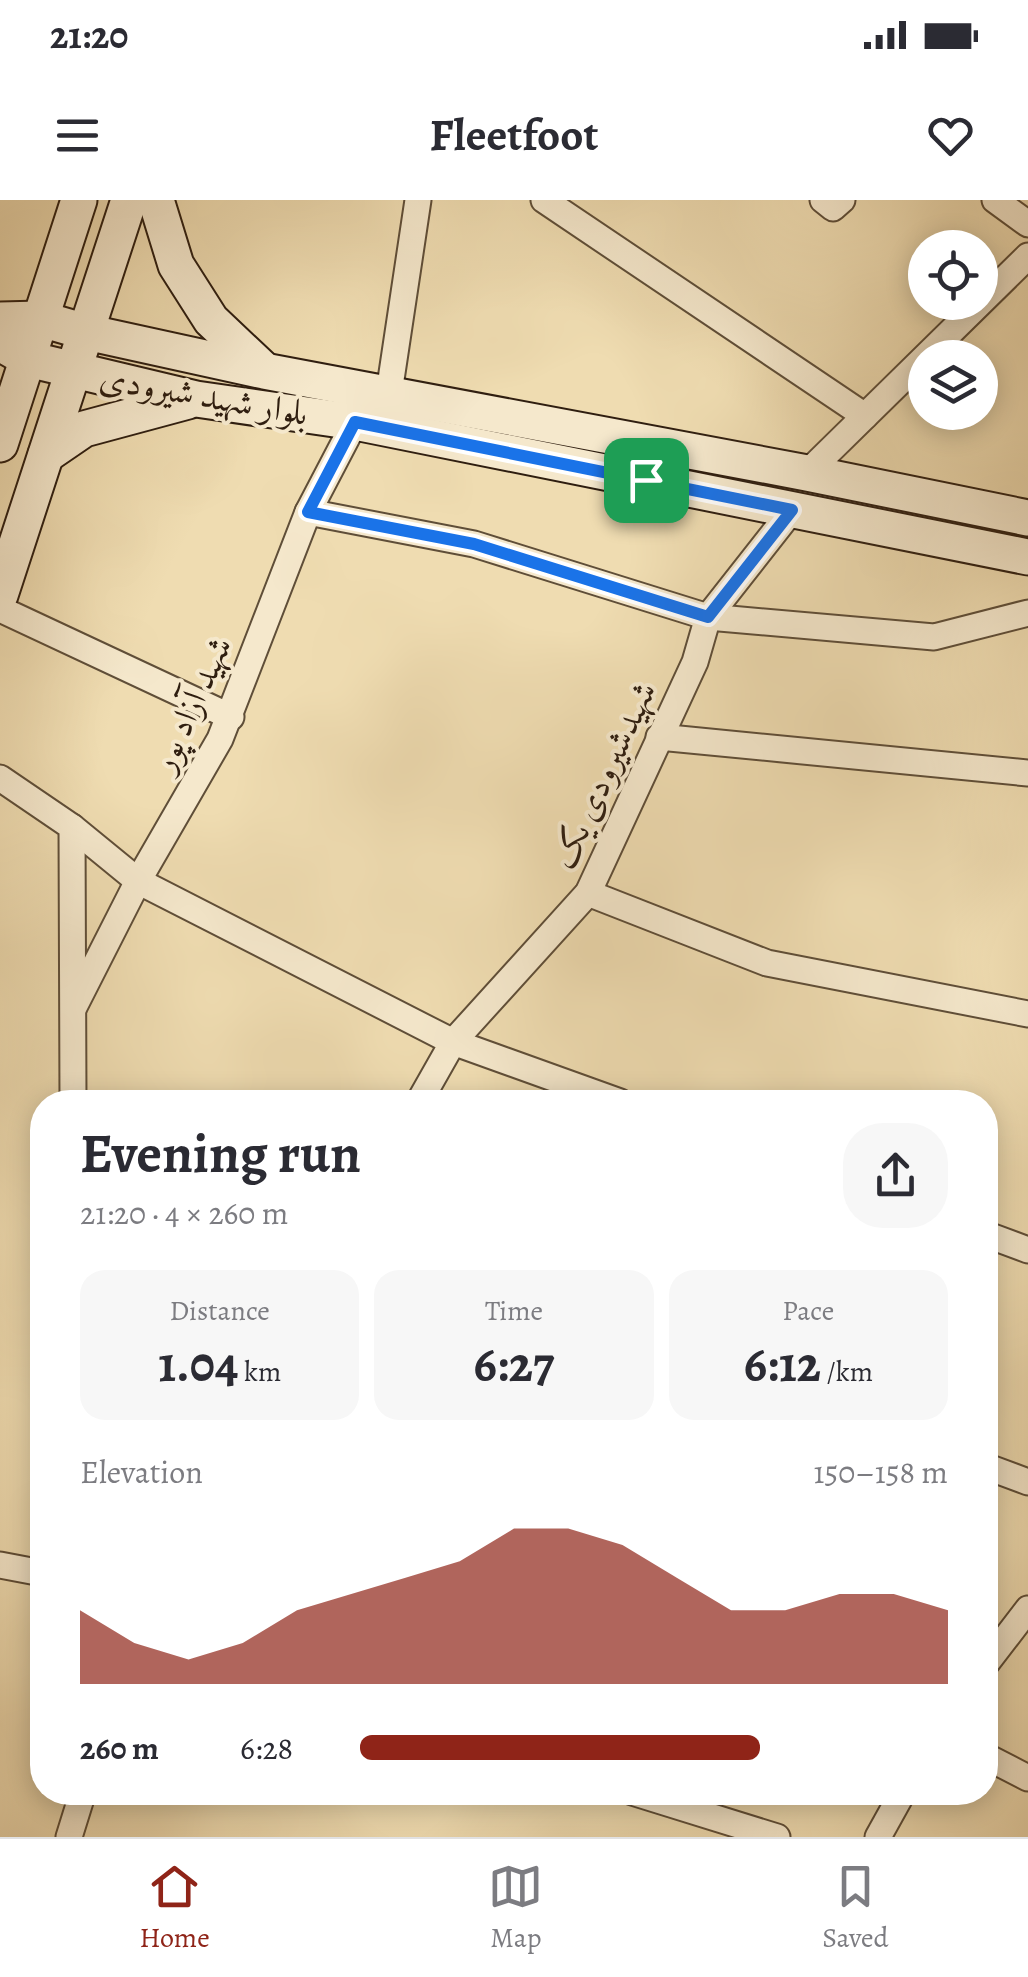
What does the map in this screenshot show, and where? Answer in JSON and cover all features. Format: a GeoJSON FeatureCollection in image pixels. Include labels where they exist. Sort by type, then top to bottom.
{"type":"FeatureCollection","features":[{"type":"Feature","properties":{"kind":"main road"},"geometry":{"type":"LineString","coordinates":[[0,444],[14,351],[41,319],[80,200]]}},
{"type":"Feature","properties":{"kind":"main road"},"geometry":{"type":"LineString","coordinates":[[0,595],[129,200]]}},
{"type":"Feature","properties":{"kind":"main road"},"geometry":{"type":"LineString","coordinates":[[156,200],[176,264],[211,320],[264,371]]}},
{"type":"Feature","properties":{"kind":"main road","name":"بلوار شهید شیرودی"},"geometry":{"type":"LineString","coordinates":[[0,320],[41,319],[264,371],[1028,518]]}},
{"type":"Feature","properties":{"kind":"main road","name":"بلوار شهید شیرودی"},"geometry":{"type":"LineString","coordinates":[[14,351],[74,372],[196,399],[355,422],[1028,558]]}},
{"type":"Feature","properties":{"kind":"main road"},"geometry":{"type":"LineString","coordinates":[[46,455],[84,430],[196,399]]}},
{"type":"Feature","properties":{"kind":"street"},"geometry":{"type":"LineString","coordinates":[[389,393],[418,200]]}},
{"type":"Feature","properties":{"kind":"street"},"geometry":{"type":"LineString","coordinates":[[544,200],[865,416]]}},
{"type":"Feature","properties":{"kind":"street"},"geometry":{"type":"LineString","coordinates":[[822,200],[833,208],[842,200]]}},
{"type":"Feature","properties":{"kind":"street"},"geometry":{"type":"LineString","coordinates":[[995,200],[1028,224]]}},
{"type":"Feature","properties":{"kind":"street"},"geometry":{"type":"LineString","coordinates":[[806,473],[1028,256]]}},
{"type":"Feature","properties":{"kind":"street","name":"شهید آزاد پور"},"geometry":{"type":"LineString","coordinates":[[74,1008],[138,882],[231,717],[308,512],[355,422]]}},
{"type":"Feature","properties":{"kind":"street","name":"شهیدشیرودی یک"},"geometry":{"type":"LineString","coordinates":[[427,1090],[453,1042],[588,893],[695,662],[708,617],[792,510]]}},
{"type":"Feature","properties":{"kind":"street"},"geometry":{"type":"LineString","coordinates":[[308,512],[474,544],[708,617],[934,637],[1028,613]]}},
{"type":"Feature","properties":{"kind":"street"},"geometry":{"type":"LineString","coordinates":[[0,609],[231,717]]}},
{"type":"Feature","properties":{"kind":"street"},"geometry":{"type":"LineString","coordinates":[[659,738],[1028,772]]}},
{"type":"Feature","properties":{"kind":"street"},"geometry":{"type":"LineString","coordinates":[[0,778],[72,827],[138,882],[453,1042],[587,1090]]}},
{"type":"Feature","properties":{"kind":"street"},"geometry":{"type":"LineString","coordinates":[[72,827],[72,1090]]}},
{"type":"Feature","properties":{"kind":"street"},"geometry":{"type":"LineString","coordinates":[[588,893],[767,963],[1028,1014]]}},
{"type":"Feature","properties":{"kind":"street"},"geometry":{"type":"LineString","coordinates":[[998,1239],[1028,1250]]}},
{"type":"Feature","properties":{"kind":"street"},"geometry":{"type":"LineString","coordinates":[[998,1471],[1028,1482]]}},
{"type":"Feature","properties":{"kind":"street"},"geometry":{"type":"LineString","coordinates":[[0,1565],[30,1571]]}},
{"type":"Feature","properties":{"kind":"street"},"geometry":{"type":"LineString","coordinates":[[998,1648],[1028,1609]]}},
{"type":"Feature","properties":{"kind":"street"},"geometry":{"type":"LineString","coordinates":[[998,1763],[1028,1778]]}},
{"type":"Feature","properties":{"kind":"street"},"geometry":{"type":"LineString","coordinates":[[69,1837],[79,1805]]}},
{"type":"Feature","properties":{"kind":"street"},"geometry":{"type":"LineString","coordinates":[[674,1805],[776,1837]]}},
{"type":"Feature","properties":{"kind":"street"},"geometry":{"type":"LineString","coordinates":[[878,1837],[896,1805]]}},
{"type":"Feature","properties":{"kind":"route"},"geometry":{"type":"LineString","coordinates":[[355,422],[646,480],[792,510],[708,617],[474,544],[308,512],[355,422]]}}]}
